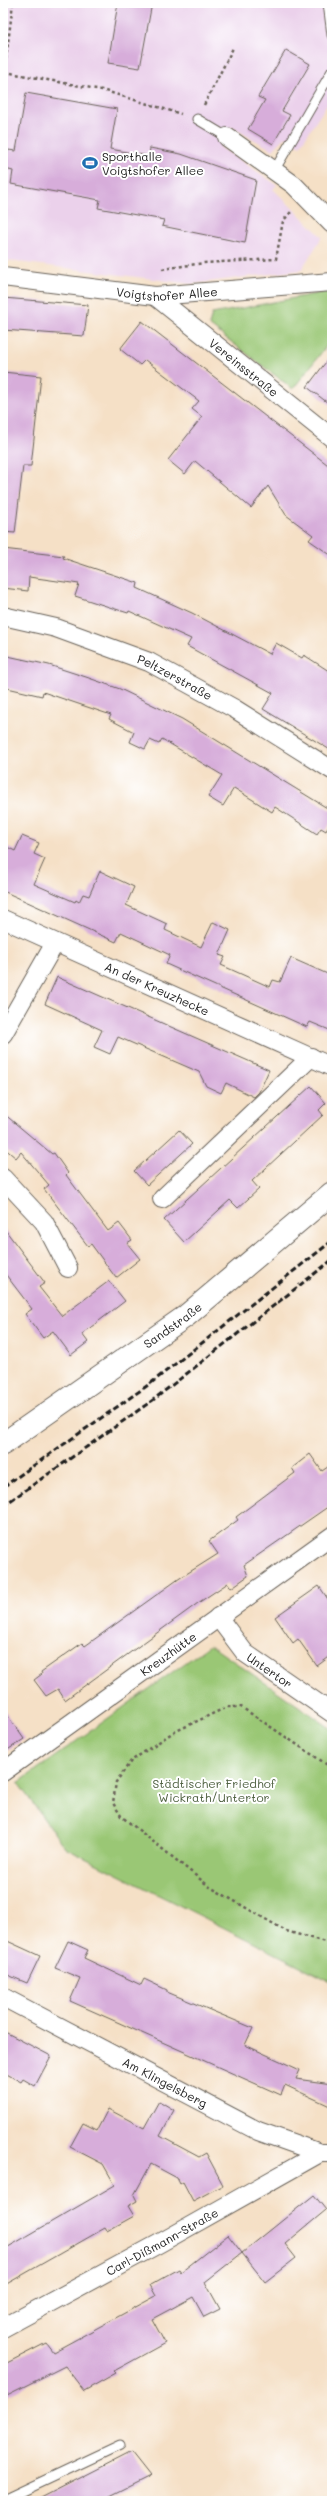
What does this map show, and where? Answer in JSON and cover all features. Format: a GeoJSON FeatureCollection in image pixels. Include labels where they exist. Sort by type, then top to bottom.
{"type":"FeatureCollection","features":[{"type":"Feature","properties":{"kind":"main road","name":"Sandstraße"},"geometry":{"type":"LineString","coordinates":[[3,1444],[186,1316],[332,1193]]}},
{"type":"Feature","properties":{"kind":"street"},"geometry":{"type":"LineString","coordinates":[[227,137],[274,170],[304,195],[332,224]]}},
{"type":"Feature","properties":{"kind":"street","name":"Voigtshofer Allee"},"geometry":{"type":"LineString","coordinates":[[3,277],[155,296],[332,282]]}},
{"type":"Feature","properties":{"kind":"street","name":"Vereinsstraße"},"geometry":{"type":"LineString","coordinates":[[155,296],[332,438]]}},
{"type":"Feature","properties":{"kind":"street","name":"Peltzerstraße"},"geometry":{"type":"LineString","coordinates":[[3,616],[56,628],[149,662],[235,709],[332,770]]}},
{"type":"Feature","properties":{"kind":"street","name":"An der Kreuzhecke"},"geometry":{"type":"LineString","coordinates":[[3,919],[332,1067]]}},
{"type":"Feature","properties":{"kind":"street"},"geometry":{"type":"LineString","coordinates":[[3,1034],[55,943]]}},
{"type":"Feature","properties":{"kind":"street"},"geometry":{"type":"LineString","coordinates":[[162,1200],[311,1057]]}},
{"type":"Feature","properties":{"kind":"street"},"geometry":{"type":"LineString","coordinates":[[3,1178],[44,1222],[68,1268]]}},
{"type":"Feature","properties":{"kind":"street","name":"Kreuzhütte"},"geometry":{"type":"LineString","coordinates":[[3,1772],[332,1536]]}},
{"type":"Feature","properties":{"kind":"street","name":"Untertor"},"geometry":{"type":"LineString","coordinates":[[218,1617],[245,1653],[332,1713]]}},
{"type":"Feature","properties":{"kind":"street","name":"Am Klingelsberg"},"geometry":{"type":"LineString","coordinates":[[3,1997],[258,2131],[326,2153]]}},
{"type":"Feature","properties":{"kind":"street","name":"Carl-Dißmann-Straße"},"geometry":{"type":"LineString","coordinates":[[3,2328],[326,2153]]}},
{"type":"Feature","properties":{"kind":"lane"},"geometry":{"type":"LineString","coordinates":[[328,3],[332,35]]}},
{"type":"Feature","properties":{"kind":"lane"},"geometry":{"type":"LineString","coordinates":[[274,170],[332,71]]}},
{"type":"Feature","properties":{"kind":"lane"},"geometry":{"type":"LineString","coordinates":[[197,119],[227,137]]}},
{"type":"Feature","properties":{"kind":"lane"},"geometry":{"type":"LineString","coordinates":[[3,2500],[120,2445]]}},
{"type":"Feature","properties":{"kind":"path"},"geometry":{"type":"LineString","coordinates":[[3,83],[13,3]]}},
{"type":"Feature","properties":{"kind":"path"},"geometry":{"type":"LineString","coordinates":[[5,72],[102,90],[197,119],[233,48]]}},
{"type":"Feature","properties":{"kind":"path"},"geometry":{"type":"LineString","coordinates":[[162,269],[204,263],[276,259],[283,221],[304,195]]}},
{"type":"Feature","properties":{"kind":"path"},"geometry":{"type":"LineString","coordinates":[[332,1768],[241,1707],[226,1707],[172,1733],[131,1761],[116,1782],[113,1803],[121,1816],[210,1887],[286,1930],[332,1944]]}},
{"type":"Feature","properties":{"kind":"shaded area"},"geometry":{"type":"Polygon","coordinates":[[[3,3],[332,3],[332,97],[300,146],[285,137],[273,150],[231,127],[220,147],[277,185],[273,189],[322,237],[301,270],[192,284],[3,260],[3,3]]]}},
{"type":"Feature","properties":{"kind":"green space"},"geometry":{"type":"Polygon","coordinates":[[[325,292],[332,293],[332,339],[293,389],[209,325],[212,314],[325,292]]]}},
{"type":"Feature","properties":{"kind":"green space","name":"Städtischer Friedhof Wickrath/Untertor"},"geometry":{"type":"Polygon","coordinates":[[[210,1645],[332,1729],[332,1982],[65,1848],[18,1783],[210,1645]]]}},
{"type":"Feature","properties":{"kind":"building"},"geometry":{"type":"Polygon","coordinates":[[[118,3],[152,3],[140,68],[108,63],[118,3]]]}},
{"type":"Feature","properties":{"kind":"building"},"geometry":{"type":"Polygon","coordinates":[[[286,50],[310,64],[282,111],[290,115],[273,144],[248,129],[265,100],[258,97],[286,50]]]}},
{"type":"Feature","properties":{"kind":"building","name":"Sporthalle Voigtshofer Allee"},"geometry":{"type":"Polygon","coordinates":[[[26,93],[117,109],[110,149],[149,156],[150,148],[181,154],[256,180],[245,243],[162,226],[164,220],[98,208],[100,200],[11,184],[13,171],[5,169],[8,150],[16,151],[26,93]]]}},
{"type":"Feature","properties":{"kind":"building"},"geometry":{"type":"Polygon","coordinates":[[[3,298],[88,305],[84,336],[3,330],[3,298]]]}},
{"type":"Feature","properties":{"kind":"building"},"geometry":{"type":"Polygon","coordinates":[[[142,321],[332,468],[332,556],[309,540],[313,535],[286,515],[268,486],[251,508],[195,461],[185,474],[168,460],[202,417],[192,409],[199,401],[145,360],[140,365],[120,349],[142,321]]]}},
{"type":"Feature","properties":{"kind":"building"},"geometry":{"type":"Polygon","coordinates":[[[332,354],[332,406],[307,387],[332,354]]]}},
{"type":"Feature","properties":{"kind":"building"},"geometry":{"type":"Polygon","coordinates":[[[3,372],[41,376],[31,466],[23,466],[15,533],[3,532],[3,372]]]}},
{"type":"Feature","properties":{"kind":"building"},"geometry":{"type":"Polygon","coordinates":[[[3,549],[64,556],[63,558],[138,583],[137,588],[192,613],[270,654],[276,643],[302,658],[304,655],[332,673],[332,751],[263,709],[273,693],[187,646],[191,639],[129,611],[128,613],[75,596],[79,584],[29,577],[28,591],[3,588],[3,549]]]}},
{"type":"Feature","properties":{"kind":"building"},"geometry":{"type":"Polygon","coordinates":[[[3,655],[49,665],[120,689],[182,719],[332,811],[332,820],[326,831],[321,828],[317,834],[275,807],[272,812],[234,788],[223,806],[208,797],[222,775],[162,739],[159,744],[150,740],[145,749],[130,742],[134,732],[109,719],[111,715],[43,692],[42,696],[3,687],[3,655]]]}},
{"type":"Feature","properties":{"kind":"building"},"geometry":{"type":"Polygon","coordinates":[[[22,836],[39,843],[34,854],[45,859],[34,884],[75,902],[76,900],[79,902],[83,894],[89,896],[100,871],[134,887],[126,905],[167,924],[165,930],[201,947],[213,922],[230,930],[219,955],[225,957],[221,965],[270,987],[273,980],[280,982],[291,958],[332,976],[332,1031],[310,1022],[307,1027],[166,964],[170,955],[121,932],[116,942],[3,891],[3,845],[15,851],[22,836]]]}},
{"type":"Feature","properties":{"kind":"building"},"geometry":{"type":"Polygon","coordinates":[[[57,977],[269,1070],[259,1092],[254,1097],[226,1083],[221,1093],[206,1086],[199,1072],[118,1037],[110,1054],[94,1047],[102,1030],[45,1004],[57,977]]]}},
{"type":"Feature","properties":{"kind":"building"},"geometry":{"type":"Polygon","coordinates":[[[311,1086],[326,1103],[319,1110],[323,1115],[252,1181],[259,1189],[238,1208],[230,1200],[184,1242],[164,1220],[311,1086]]]}},
{"type":"Feature","properties":{"kind":"building"},"geometry":{"type":"Polygon","coordinates":[[[3,1113],[52,1154],[54,1153],[68,1173],[66,1175],[108,1231],[119,1223],[132,1240],[127,1243],[140,1259],[116,1278],[91,1244],[88,1246],[44,1189],[49,1185],[21,1152],[16,1158],[3,1147],[3,1113]]]}},
{"type":"Feature","properties":{"kind":"building"},"geometry":{"type":"Polygon","coordinates":[[[179,1130],[192,1144],[147,1185],[134,1171],[179,1130]]]}},
{"type":"Feature","properties":{"kind":"building"},"geometry":{"type":"Polygon","coordinates":[[[3,1227],[45,1283],[39,1287],[62,1316],[109,1281],[125,1301],[82,1334],[88,1342],[71,1355],[53,1331],[43,1338],[25,1314],[32,1309],[3,1271],[3,1227]]]}},
{"type":"Feature","properties":{"kind":"building"},"geometry":{"type":"Polygon","coordinates":[[[310,1454],[322,1471],[332,1464],[332,1504],[244,1565],[248,1576],[231,1588],[228,1583],[198,1603],[65,1700],[58,1689],[46,1696],[34,1680],[42,1674],[41,1672],[82,1643],[85,1646],[180,1578],[218,1554],[209,1541],[238,1520],[236,1517],[295,1473],[292,1468],[310,1454]]]}},
{"type":"Feature","properties":{"kind":"building"},"geometry":{"type":"Polygon","coordinates":[[[319,1586],[332,1605],[332,1655],[317,1666],[298,1639],[293,1643],[275,1617],[319,1586]]]}},
{"type":"Feature","properties":{"kind":"building"},"geometry":{"type":"Polygon","coordinates":[[[3,1709],[24,1739],[3,1753],[3,1709]]]}},
{"type":"Feature","properties":{"kind":"building"},"geometry":{"type":"Polygon","coordinates":[[[3,1939],[40,1956],[27,1983],[3,1973],[3,1939]]]}},
{"type":"Feature","properties":{"kind":"building"},"geometry":{"type":"Polygon","coordinates":[[[68,1941],[88,1950],[84,1958],[141,1985],[144,1979],[167,1990],[167,1992],[253,2028],[245,2045],[300,2070],[296,2079],[332,2084],[332,2107],[285,2085],[281,2095],[70,2001],[80,1978],[55,1968],[68,1941]]]}},
{"type":"Feature","properties":{"kind":"building"},"geometry":{"type":"Polygon","coordinates":[[[3,2031],[51,2056],[35,2086],[23,2079],[21,2082],[3,2072],[3,2031]]]}},
{"type":"Feature","properties":{"kind":"building"},"geometry":{"type":"Polygon","coordinates":[[[159,2101],[174,2110],[160,2136],[199,2157],[206,2153],[223,2185],[193,2201],[183,2182],[180,2184],[177,2178],[151,2164],[134,2195],[137,2201],[128,2206],[134,2216],[107,2231],[105,2228],[3,2286],[3,2250],[115,2185],[103,2164],[70,2147],[83,2123],[97,2130],[108,2109],[144,2128],[159,2101]]]}},
{"type":"Feature","properties":{"kind":"building"},"geometry":{"type":"Polygon","coordinates":[[[314,2195],[326,2210],[285,2244],[296,2258],[265,2282],[242,2253],[314,2195]]]}},
{"type":"Feature","properties":{"kind":"building"},"geometry":{"type":"Polygon","coordinates":[[[228,2235],[242,2253],[205,2282],[220,2309],[204,2317],[193,2297],[152,2319],[165,2343],[114,2371],[116,2373],[84,2391],[65,2366],[3,2397],[3,2365],[46,2343],[53,2352],[156,2296],[150,2285],[179,2269],[181,2272],[228,2235]]]}},
{"type":"Feature","properties":{"kind":"building"},"geometry":{"type":"Polygon","coordinates":[[[131,2452],[150,2476],[100,2501],[35,2501],[131,2452]]]}},
{"type":"Feature","properties":{"kind":"railway"},"geometry":{"type":"LineString","coordinates":[[3,1487],[151,1383],[332,1241]]}},
{"type":"Feature","properties":{"kind":"railway"},"geometry":{"type":"LineString","coordinates":[[3,1506],[153,1400],[332,1260]]}},
{"type":"Feature","properties":{"kind":"place","name":"Sporthalle Voigtshofer Allee"},"geometry":{"type":"Point","coordinates":[90,163]}}]}
